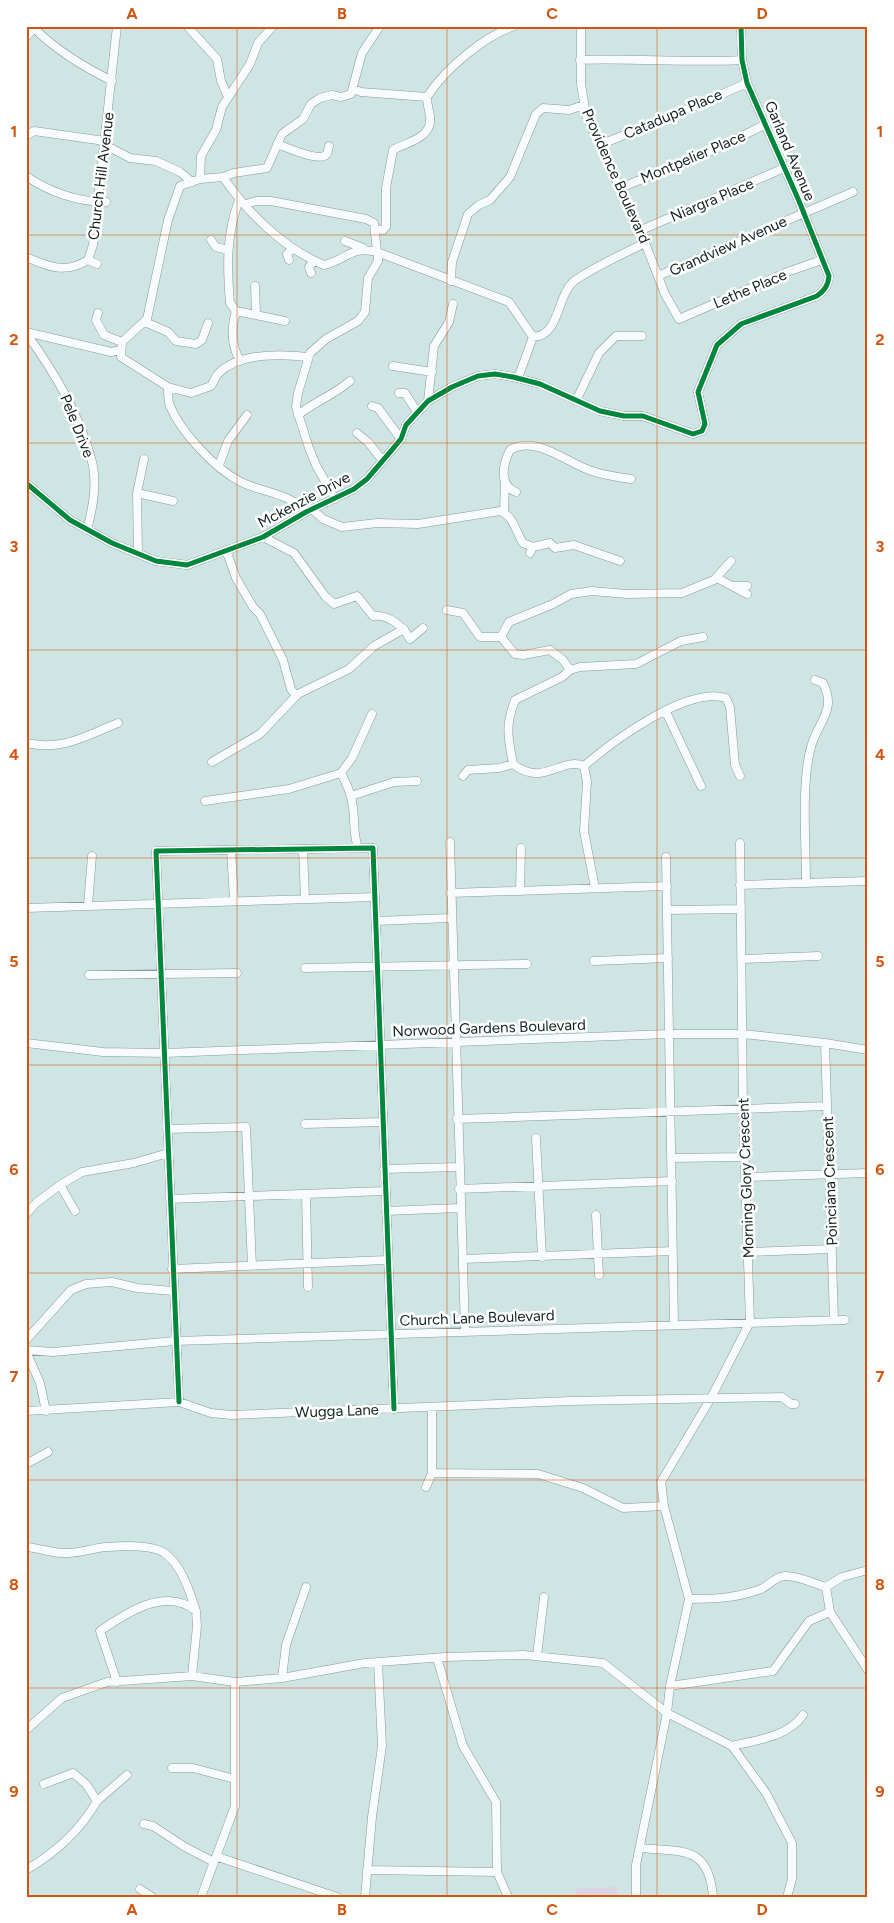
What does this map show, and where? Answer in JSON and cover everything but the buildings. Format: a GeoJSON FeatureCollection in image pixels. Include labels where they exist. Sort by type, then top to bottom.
{"type":"FeatureCollection","features":[{"type":"Feature","properties":{"kind":"street","name":"Church Hill Avenue"},"geometry":{"type":"LineString","coordinates":[[26,258],[52,268],[65,269],[78,266],[88,260],[102,202],[105,143],[117,26]]}},
{"type":"Feature","properties":{"kind":"street"},"geometry":{"type":"LineString","coordinates":[[188,26],[217,59],[221,81],[228,97]]}},
{"type":"Feature","properties":{"kind":"street"},"geometry":{"type":"LineString","coordinates":[[196,180],[204,148],[216,130],[222,107],[250,64],[258,43],[273,26]]}},
{"type":"Feature","properties":{"kind":"street"},"geometry":{"type":"LineString","coordinates":[[308,357],[290,355],[240,360],[218,373],[211,386],[199,392],[191,393],[168,388],[130,365],[121,357],[120,350],[122,342],[145,322],[168,242],[168,220],[180,186],[196,180],[223,177],[267,168],[282,134],[303,119],[311,104],[320,98],[332,95],[341,97],[351,94],[362,53],[380,26]]}},
{"type":"Feature","properties":{"kind":"street"},"geometry":{"type":"LineString","coordinates":[[375,229],[383,230],[386,227],[386,188],[392,150],[417,141],[426,129],[430,117],[427,97],[435,83],[490,37],[515,26]]}},
{"type":"Feature","properties":{"kind":"street","name":"Providence Boulevard"},"geometry":{"type":"LineString","coordinates":[[581,26],[580,60],[586,114],[640,230],[658,276],[680,319]]}},
{"type":"Feature","properties":{"kind":"street","name":"Garland Avenue"},"geometry":{"type":"LineString","coordinates":[[742,26],[742,60],[747,83],[829,276],[828,282]]}},
{"type":"Feature","properties":{"kind":"street"},"geometry":{"type":"LineString","coordinates":[[26,37],[36,27],[46,40],[81,65],[112,81]]}},
{"type":"Feature","properties":{"kind":"street"},"geometry":{"type":"LineString","coordinates":[[580,60],[622,58],[710,62],[742,60]]}},
{"type":"Feature","properties":{"kind":"street","name":"Catadupa Place"},"geometry":{"type":"LineString","coordinates":[[600,145],[675,115],[747,83]]}},
{"type":"Feature","properties":{"kind":"street"},"geometry":{"type":"LineString","coordinates":[[353,89],[427,97]]}},
{"type":"Feature","properties":{"kind":"street"},"geometry":{"type":"LineString","coordinates":[[451,281],[452,262],[468,214],[479,205],[490,200],[510,177],[536,114],[543,108],[569,110],[584,105]]}},
{"type":"Feature","properties":{"kind":"street","name":"Montpelier Place"},"geometry":{"type":"LineString","coordinates":[[620,188],[714,150],[766,124]]}},
{"type":"Feature","properties":{"kind":"street"},"geometry":{"type":"LineString","coordinates":[[26,136],[34,131],[105,143],[138,160],[156,161],[196,180]]}},
{"type":"Feature","properties":{"kind":"street"},"geometry":{"type":"LineString","coordinates":[[277,144],[312,156],[322,157],[327,154],[329,146]]}},
{"type":"Feature","properties":{"kind":"street","name":"Niargra Place"},"geometry":{"type":"LineString","coordinates":[[640,230],[784,168]]}},
{"type":"Feature","properties":{"kind":"street"},"geometry":{"type":"LineString","coordinates":[[26,176],[43,188],[102,202]]}},
{"type":"Feature","properties":{"kind":"street"},"geometry":{"type":"LineString","coordinates":[[223,177],[239,200],[246,204],[265,226],[292,249],[314,261],[327,264],[363,248]]}},
{"type":"Feature","properties":{"kind":"street","name":"Grandview Avenue"},"geometry":{"type":"LineString","coordinates":[[658,276],[853,192]]}},
{"type":"Feature","properties":{"kind":"street"},"geometry":{"type":"LineString","coordinates":[[239,200],[233,216],[228,250],[230,303],[236,311],[285,320]]}},
{"type":"Feature","properties":{"kind":"street"},"geometry":{"type":"LineString","coordinates":[[246,204],[272,201],[366,219],[374,224],[378,261],[368,278],[365,312],[358,320],[326,339],[308,357],[296,407],[316,465],[335,498]]}},
{"type":"Feature","properties":{"kind":"street"},"geometry":{"type":"LineString","coordinates":[[211,240],[216,247],[228,250]]}},
{"type":"Feature","properties":{"kind":"street"},"geometry":{"type":"LineString","coordinates":[[345,241],[451,281],[492,294],[508,302],[533,337]]}},
{"type":"Feature","properties":{"kind":"street"},"geometry":{"type":"LineString","coordinates":[[533,337],[541,337],[550,329],[571,284],[645,243]]}},
{"type":"Feature","properties":{"kind":"street"},"geometry":{"type":"LineString","coordinates":[[289,260],[286,254],[292,249]]}},
{"type":"Feature","properties":{"kind":"street"},"geometry":{"type":"LineString","coordinates":[[88,260],[97,264]]}},
{"type":"Feature","properties":{"kind":"street","name":"Lethe Place"},"geometry":{"type":"LineString","coordinates":[[680,319],[790,271],[822,260]]}},
{"type":"Feature","properties":{"kind":"street"},"geometry":{"type":"LineString","coordinates":[[311,273],[309,267],[314,261]]}},
{"type":"Feature","properties":{"kind":"street","name":"Mckenzie Drive"},"geometry":{"type":"LineString","coordinates":[[26,484],[70,520],[88,530],[156,561],[187,565],[263,537],[367,479],[401,439],[406,425],[428,401],[452,387],[478,376],[495,374],[518,378],[540,384],[600,411],[624,416],[643,416],[693,434],[702,432],[705,424],[698,392],[717,345],[742,324],[817,296],[824,291],[828,282]]}},
{"type":"Feature","properties":{"kind":"street"},"geometry":{"type":"LineString","coordinates":[[255,286],[256,314]]}},
{"type":"Feature","properties":{"kind":"street"},"geometry":{"type":"LineString","coordinates":[[428,401],[434,346],[449,322],[453,304]]}},
{"type":"Feature","properties":{"kind":"street"},"geometry":{"type":"LineString","coordinates":[[236,311],[233,322],[234,350],[240,360]]}},
{"type":"Feature","properties":{"kind":"street"},"geometry":{"type":"LineString","coordinates":[[98,313],[96,320],[104,335],[122,342]]}},
{"type":"Feature","properties":{"kind":"street"},"geometry":{"type":"LineString","coordinates":[[145,322],[168,332],[176,341],[196,344],[202,340],[208,323]]}},
{"type":"Feature","properties":{"kind":"street"},"geometry":{"type":"LineString","coordinates":[[26,332],[111,352],[120,350]]}},
{"type":"Feature","properties":{"kind":"street","name":"Pele Drive"},"geometry":{"type":"LineString","coordinates":[[26,332],[59,384],[92,459],[95,489],[88,530]]}},
{"type":"Feature","properties":{"kind":"street"},"geometry":{"type":"LineString","coordinates":[[576,401],[600,353],[616,336],[642,336]]}},
{"type":"Feature","properties":{"kind":"street"},"geometry":{"type":"LineString","coordinates":[[518,378],[533,337]]}},
{"type":"Feature","properties":{"kind":"street"},"geometry":{"type":"LineString","coordinates":[[393,366],[432,372]]}},
{"type":"Feature","properties":{"kind":"street"},"geometry":{"type":"LineString","coordinates":[[298,416],[306,409],[337,393],[350,381]]}},
{"type":"Feature","properties":{"kind":"street"},"geometry":{"type":"LineString","coordinates":[[168,388],[169,405],[184,431],[219,465],[240,482],[294,500],[323,520],[342,527],[376,523],[418,524],[496,511],[504,512]]}},
{"type":"Feature","properties":{"kind":"street"},"geometry":{"type":"LineString","coordinates":[[399,393],[405,393],[417,412]]}},
{"type":"Feature","properties":{"kind":"street"},"geometry":{"type":"LineString","coordinates":[[372,406],[378,408],[401,439]]}},
{"type":"Feature","properties":{"kind":"street"},"geometry":{"type":"LineString","coordinates":[[219,465],[228,441],[247,415]]}},
{"type":"Feature","properties":{"kind":"street"},"geometry":{"type":"LineString","coordinates":[[356,433],[368,442],[383,461]]}},
{"type":"Feature","properties":{"kind":"street"},"geometry":{"type":"LineString","coordinates":[[620,561],[574,545],[555,548],[550,544],[532,550],[521,541],[515,526],[504,512],[504,473],[510,450],[524,446],[558,454],[592,471],[631,479]]}},
{"type":"Feature","properties":{"kind":"street"},"geometry":{"type":"LineString","coordinates":[[138,553],[137,493],[144,459]]}},
{"type":"Feature","properties":{"kind":"street"},"geometry":{"type":"LineString","coordinates":[[505,482],[516,492]]}},
{"type":"Feature","properties":{"kind":"street"},"geometry":{"type":"LineString","coordinates":[[137,493],[173,501]]}},
{"type":"Feature","properties":{"kind":"street"},"geometry":{"type":"LineString","coordinates":[[263,537],[294,553],[325,596],[334,604],[357,596],[373,616],[382,614],[404,629],[410,639],[423,628]]}},
{"type":"Feature","properties":{"kind":"street"},"geometry":{"type":"LineString","coordinates":[[226,550],[236,578],[253,607],[260,614],[283,660],[291,689],[296,696]]}},
{"type":"Feature","properties":{"kind":"street"},"geometry":{"type":"LineString","coordinates":[[501,637],[509,622],[553,604],[571,594],[592,592],[682,594],[710,583],[730,561]]}},
{"type":"Feature","properties":{"kind":"street"},"geometry":{"type":"LineString","coordinates":[[716,578],[747,594]]}},
{"type":"Feature","properties":{"kind":"street"},"geometry":{"type":"LineString","coordinates":[[728,585],[747,586]]}},
{"type":"Feature","properties":{"kind":"street"},"geometry":{"type":"LineString","coordinates":[[447,610],[464,613],[480,637],[501,637]]}},
{"type":"Feature","properties":{"kind":"street"},"geometry":{"type":"LineString","coordinates":[[212,762],[260,734],[296,696],[349,669],[374,646],[404,629]]}},
{"type":"Feature","properties":{"kind":"street"},"geometry":{"type":"LineString","coordinates":[[501,637],[515,654],[523,655],[550,650],[563,660],[570,670]]}},
{"type":"Feature","properties":{"kind":"street"},"geometry":{"type":"LineString","coordinates":[[703,637],[681,641],[636,664],[580,667],[570,670],[562,677],[515,700],[507,721],[513,764],[523,772],[538,774],[574,765],[584,766],[609,745],[683,703],[718,696],[726,698],[731,717],[735,765],[740,776]]}},
{"type":"Feature","properties":{"kind":"street"},"geometry":{"type":"LineString","coordinates":[[806,883],[806,789],[811,748],[830,705],[830,695],[823,683],[815,680]]}},
{"type":"Feature","properties":{"kind":"street"},"geometry":{"type":"LineString","coordinates":[[666,712],[701,786]]}},
{"type":"Feature","properties":{"kind":"street"},"geometry":{"type":"LineString","coordinates":[[205,801],[289,789],[342,774],[352,758],[372,714]]}},
{"type":"Feature","properties":{"kind":"street"},"geometry":{"type":"LineString","coordinates":[[26,743],[50,747],[63,745],[118,723]]}},
{"type":"Feature","properties":{"kind":"street"},"geometry":{"type":"LineString","coordinates":[[464,776],[468,770],[499,768],[513,764]]}},
{"type":"Feature","properties":{"kind":"street"},"geometry":{"type":"LineString","coordinates":[[584,766],[587,782],[584,830],[596,888]]}},
{"type":"Feature","properties":{"kind":"street"},"geometry":{"type":"LineString","coordinates":[[342,774],[351,796],[354,836],[358,848]]}},
{"type":"Feature","properties":{"kind":"street"},"geometry":{"type":"LineString","coordinates":[[351,796],[394,782],[417,781]]}},
{"type":"Feature","properties":{"kind":"street"},"geometry":{"type":"LineString","coordinates":[[450,842],[450,918],[465,1330]]}},
{"type":"Feature","properties":{"kind":"street","name":"Morning Glory Crescent"},"geometry":{"type":"LineString","coordinates":[[740,843],[743,1109],[750,1322]]}},
{"type":"Feature","properties":{"kind":"street"},"geometry":{"type":"LineString","coordinates":[[179,1402],[156,851],[373,848],[394,1409]]}},
{"type":"Feature","properties":{"kind":"street"},"geometry":{"type":"LineString","coordinates":[[520,891],[521,848]]}},
{"type":"Feature","properties":{"kind":"street"},"geometry":{"type":"LineString","coordinates":[[303,849],[305,899]]}},
{"type":"Feature","properties":{"kind":"street"},"geometry":{"type":"LineString","coordinates":[[231,850],[234,900]]}},
{"type":"Feature","properties":{"kind":"street"},"geometry":{"type":"LineString","coordinates":[[88,905],[92,856]]}},
{"type":"Feature","properties":{"kind":"street"},"geometry":{"type":"LineString","coordinates":[[666,857],[674,1324]]}},
{"type":"Feature","properties":{"kind":"street"},"geometry":{"type":"LineString","coordinates":[[740,885],[868,881]]}},
{"type":"Feature","properties":{"kind":"street"},"geometry":{"type":"LineString","coordinates":[[450,893],[667,886]]}},
{"type":"Feature","properties":{"kind":"street"},"geometry":{"type":"LineString","coordinates":[[26,908],[158,902],[375,897]]}},
{"type":"Feature","properties":{"kind":"street"},"geometry":{"type":"LineString","coordinates":[[667,910],[741,909]]}},
{"type":"Feature","properties":{"kind":"street"},"geometry":{"type":"LineString","coordinates":[[376,921],[450,918]]}},
{"type":"Feature","properties":{"kind":"street"},"geometry":{"type":"LineString","coordinates":[[742,959],[818,956]]}},
{"type":"Feature","properties":{"kind":"street"},"geometry":{"type":"LineString","coordinates":[[594,961],[668,958]]}},
{"type":"Feature","properties":{"kind":"street"},"geometry":{"type":"LineString","coordinates":[[305,968],[527,964]]}},
{"type":"Feature","properties":{"kind":"street"},"geometry":{"type":"LineString","coordinates":[[88,975],[237,973]]}},
{"type":"Feature","properties":{"kind":"street","name":"Norwood Gardens Boulevard"},"geometry":{"type":"LineString","coordinates":[[26,1043],[103,1052],[165,1053],[670,1034],[743,1034],[868,1050]]}},
{"type":"Feature","properties":{"kind":"street","name":"Poinciana Crescent"},"geometry":{"type":"LineString","coordinates":[[825,1043],[834,1320]]}},
{"type":"Feature","properties":{"kind":"street"},"geometry":{"type":"LineString","coordinates":[[457,1119],[827,1106]]}},
{"type":"Feature","properties":{"kind":"street"},"geometry":{"type":"LineString","coordinates":[[305,1124],[382,1122]]}},
{"type":"Feature","properties":{"kind":"street"},"geometry":{"type":"LineString","coordinates":[[167,1130],[246,1127],[252,1266]]}},
{"type":"Feature","properties":{"kind":"street"},"geometry":{"type":"LineString","coordinates":[[536,1138],[542,1257]]}},
{"type":"Feature","properties":{"kind":"street"},"geometry":{"type":"LineString","coordinates":[[26,1214],[60,1185],[82,1172],[94,1168],[134,1163],[168,1153]]}},
{"type":"Feature","properties":{"kind":"street"},"geometry":{"type":"LineString","coordinates":[[672,1158],[745,1157]]}},
{"type":"Feature","properties":{"kind":"street"},"geometry":{"type":"LineString","coordinates":[[384,1169],[458,1167]]}},
{"type":"Feature","properties":{"kind":"street"},"geometry":{"type":"LineString","coordinates":[[746,1178],[868,1173]]}},
{"type":"Feature","properties":{"kind":"street"},"geometry":{"type":"LineString","coordinates":[[459,1189],[672,1181]]}},
{"type":"Feature","properties":{"kind":"street"},"geometry":{"type":"LineString","coordinates":[[60,1185],[75,1211]]}},
{"type":"Feature","properties":{"kind":"street"},"geometry":{"type":"LineString","coordinates":[[170,1199],[385,1191]]}},
{"type":"Feature","properties":{"kind":"street"},"geometry":{"type":"LineString","coordinates":[[306,1194],[308,1287]]}},
{"type":"Feature","properties":{"kind":"street"},"geometry":{"type":"LineString","coordinates":[[386,1211],[460,1208]]}},
{"type":"Feature","properties":{"kind":"street"},"geometry":{"type":"LineString","coordinates":[[596,1215],[599,1274]]}},
{"type":"Feature","properties":{"kind":"street"},"geometry":{"type":"LineString","coordinates":[[748,1252],[832,1249]]}},
{"type":"Feature","properties":{"kind":"street"},"geometry":{"type":"LineString","coordinates":[[463,1259],[673,1251]]}},
{"type":"Feature","properties":{"kind":"street"},"geometry":{"type":"LineString","coordinates":[[172,1269],[387,1260]]}},
{"type":"Feature","properties":{"kind":"street"},"geometry":{"type":"LineString","coordinates":[[26,1340],[71,1290],[86,1284],[112,1282],[137,1288],[173,1291]]}},
{"type":"Feature","properties":{"kind":"street","name":"Church Lane Boulevard"},"geometry":{"type":"LineString","coordinates":[[26,1350],[53,1352],[175,1340],[845,1320]]}},
{"type":"Feature","properties":{"kind":"street"},"geometry":{"type":"LineString","coordinates":[[636,1897],[636,1865],[667,1714],[670,1686],[689,1599],[664,1506],[662,1482],[711,1398],[750,1322]]}},
{"type":"Feature","properties":{"kind":"street"},"geometry":{"type":"LineString","coordinates":[[26,1350],[40,1383],[46,1411]]}},
{"type":"Feature","properties":{"kind":"street","name":"Wugga Lane"},"geometry":{"type":"LineString","coordinates":[[26,1412],[179,1402],[211,1413],[231,1415],[571,1401],[711,1398],[782,1397],[791,1404],[795,1404]]}},
{"type":"Feature","properties":{"kind":"street"},"geometry":{"type":"LineString","coordinates":[[426,1487],[432,1473],[432,1407]]}},
{"type":"Feature","properties":{"kind":"street"},"geometry":{"type":"LineString","coordinates":[[26,1464],[48,1452]]}},
{"type":"Feature","properties":{"kind":"street"},"geometry":{"type":"LineString","coordinates":[[432,1473],[538,1474],[583,1488],[623,1508],[635,1510],[664,1506]]}},
{"type":"Feature","properties":{"kind":"street"},"geometry":{"type":"LineString","coordinates":[[26,1547],[63,1553],[105,1547],[144,1548],[161,1551],[171,1558],[190,1593],[196,1611],[197,1626],[192,1676]]}},
{"type":"Feature","properties":{"kind":"street"},"geometry":{"type":"LineString","coordinates":[[689,1599],[723,1599],[748,1594],[765,1588],[776,1578],[786,1576],[826,1587],[842,1577],[868,1570]]}},
{"type":"Feature","properties":{"kind":"street"},"geometry":{"type":"LineString","coordinates":[[282,1678],[286,1645],[306,1587]]}},
{"type":"Feature","properties":{"kind":"street"},"geometry":{"type":"LineString","coordinates":[[826,1587],[830,1612],[868,1670]]}},
{"type":"Feature","properties":{"kind":"street"},"geometry":{"type":"LineString","coordinates":[[537,1656],[544,1597]]}},
{"type":"Feature","properties":{"kind":"street"},"geometry":{"type":"LineString","coordinates":[[117,1682],[100,1631],[128,1611],[154,1603],[186,1603],[196,1611]]}},
{"type":"Feature","properties":{"kind":"street"},"geometry":{"type":"LineString","coordinates":[[670,1686],[773,1671],[809,1621],[830,1612]]}},
{"type":"Feature","properties":{"kind":"street"},"geometry":{"type":"LineString","coordinates":[[26,1730],[62,1698],[107,1682],[192,1676],[235,1682],[282,1678],[378,1662],[437,1658],[537,1656],[603,1663],[667,1714],[732,1746],[766,1793],[792,1844],[792,1879],[787,1897]]}},
{"type":"Feature","properties":{"kind":"street"},"geometry":{"type":"LineString","coordinates":[[859,1658],[868,1656]]}},
{"type":"Feature","properties":{"kind":"street"},"geometry":{"type":"LineString","coordinates":[[437,1658],[463,1746],[496,1802],[497,1872],[508,1897]]}},
{"type":"Feature","properties":{"kind":"street"},"geometry":{"type":"LineString","coordinates":[[365,1897],[366,1870],[382,1746],[378,1662]]}},
{"type":"Feature","properties":{"kind":"street"},"geometry":{"type":"LineString","coordinates":[[201,1897],[235,1806],[235,1682]]}},
{"type":"Feature","properties":{"kind":"street"},"geometry":{"type":"LineString","coordinates":[[732,1746],[776,1735],[793,1726],[803,1715]]}},
{"type":"Feature","properties":{"kind":"street"},"geometry":{"type":"LineString","coordinates":[[172,1768],[193,1768],[235,1779]]}},
{"type":"Feature","properties":{"kind":"street"},"geometry":{"type":"LineString","coordinates":[[44,1784],[73,1773],[86,1784],[97,1801]]}},
{"type":"Feature","properties":{"kind":"street"},"geometry":{"type":"LineString","coordinates":[[26,1870],[50,1856],[67,1840],[90,1813],[97,1801],[127,1775]]}},
{"type":"Feature","properties":{"kind":"street"},"geometry":{"type":"LineString","coordinates":[[144,1824],[153,1826],[185,1847],[216,1859],[337,1897]]}},
{"type":"Feature","properties":{"kind":"street"},"geometry":{"type":"LineString","coordinates":[[640,1848],[693,1854],[705,1863],[712,1880],[713,1897]]}},
{"type":"Feature","properties":{"kind":"street"},"geometry":{"type":"LineString","coordinates":[[366,1870],[497,1872]]}},
{"type":"Feature","properties":{"kind":"street"},"geometry":{"type":"LineString","coordinates":[[140,1889],[152,1897]]}},
{"type":"Feature","properties":{"kind":"shaded area"},"geometry":{"type":"Polygon","coordinates":[[[617,1887],[618,1897],[576,1897],[575,1889],[617,1887]]]}},
{"type":"Feature","properties":{"kind":"cycle path"},"geometry":{"type":"LineString","coordinates":[[26,483],[70,520],[112,543],[156,561],[187,565],[263,537],[306,512],[354,489],[367,479],[391,451],[401,439],[406,425],[428,401],[452,387],[478,376],[495,374],[513,377],[540,384],[600,411],[624,416],[643,416],[693,434],[702,431],[705,424],[698,392],[717,345],[741,324],[817,296],[825,288],[829,276],[799,201],[747,83],[742,60],[741,26]]}},
{"type":"Feature","properties":{"kind":"cycle path"},"geometry":{"type":"LineString","coordinates":[[179,1402],[156,851],[373,848],[394,1409]]}}]}
